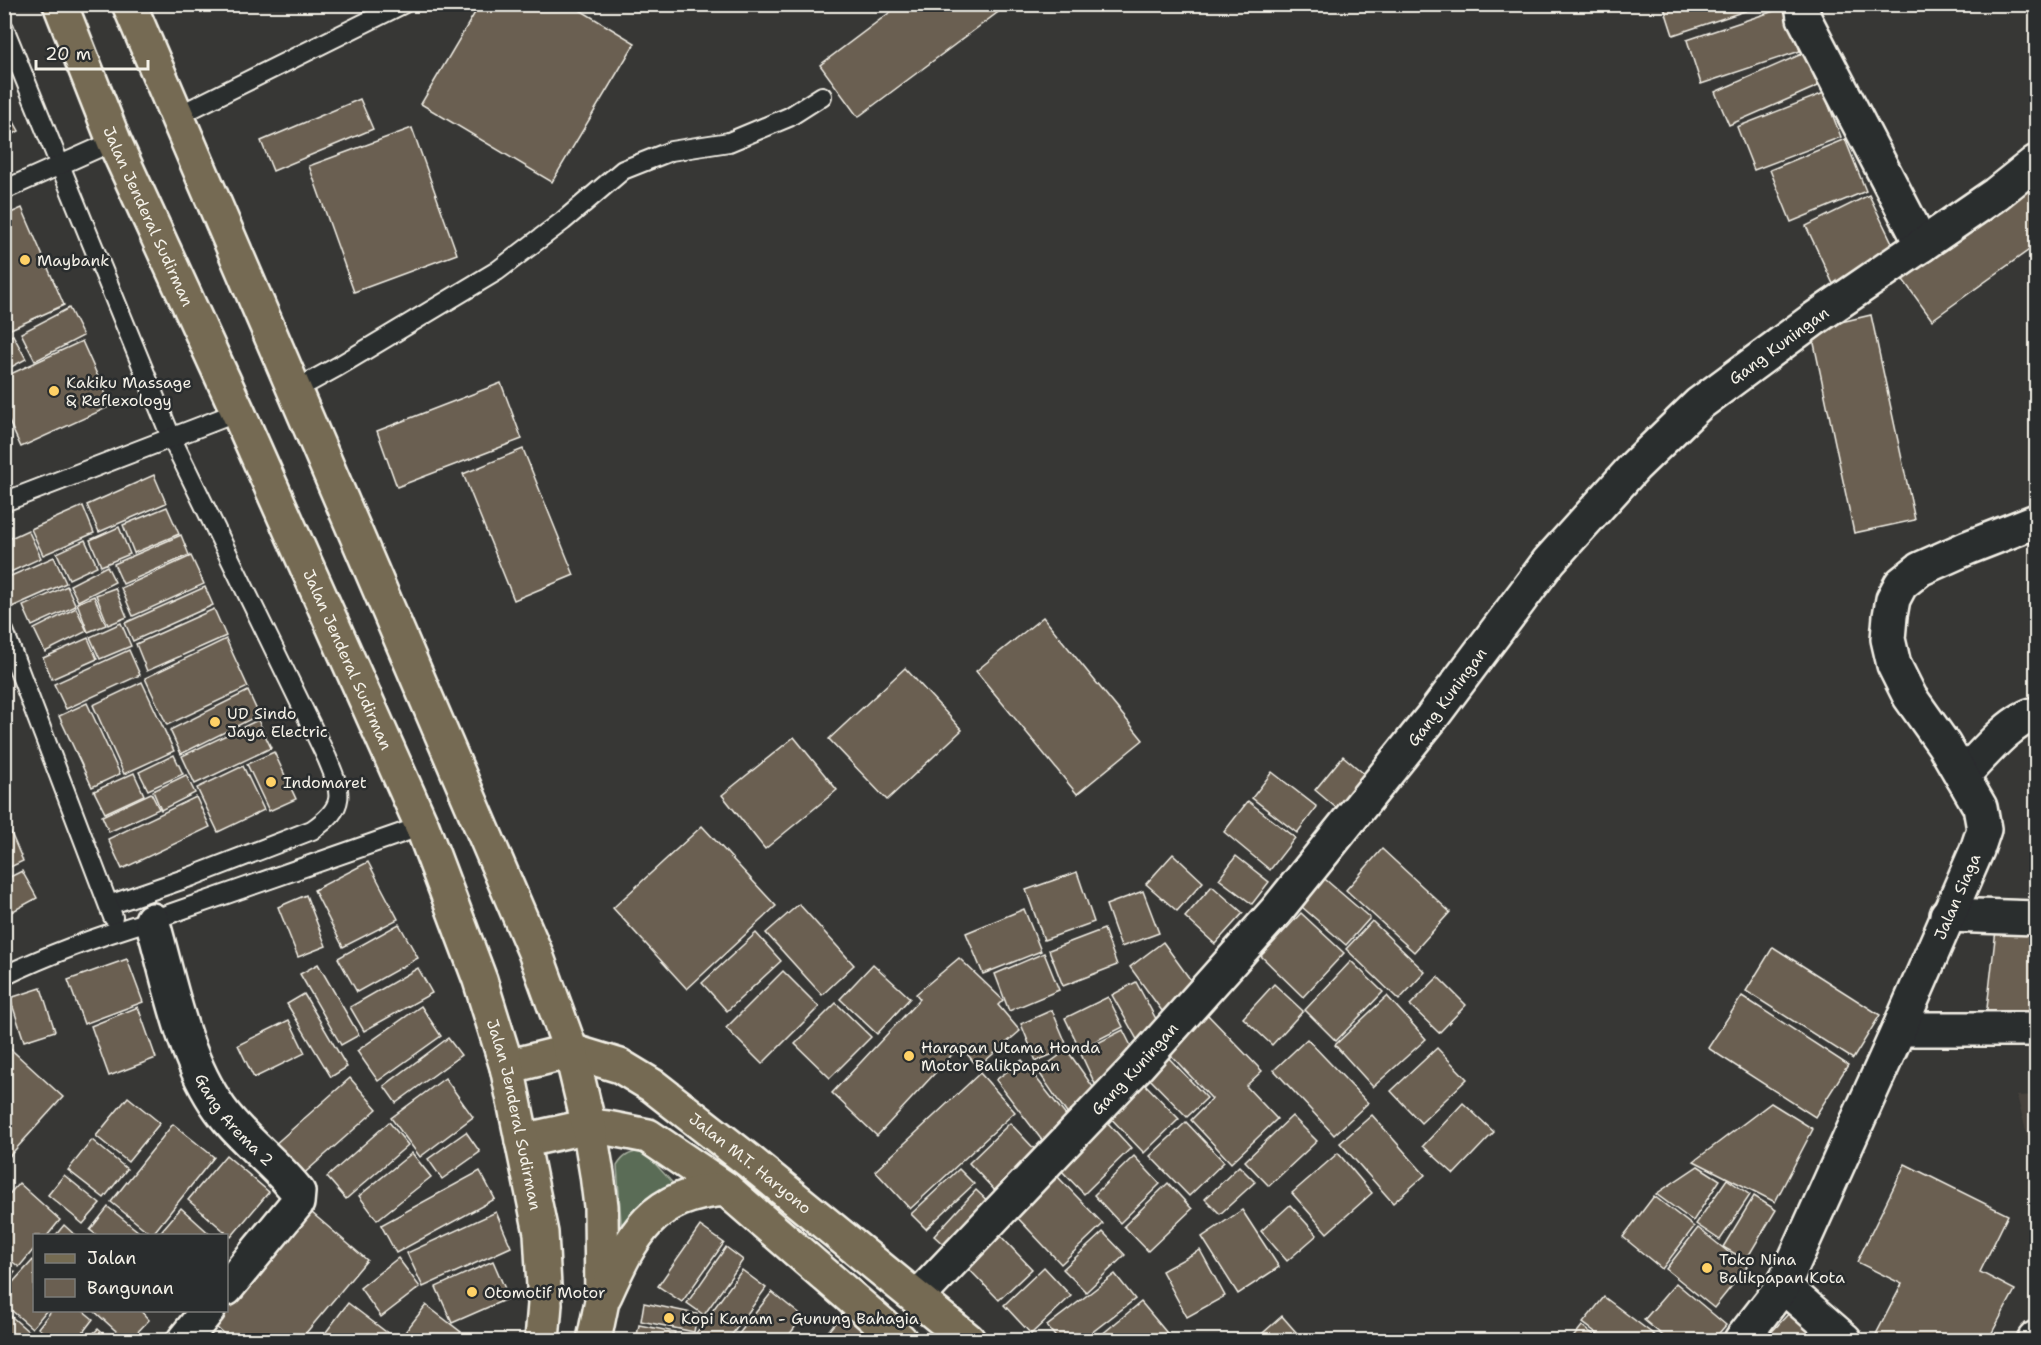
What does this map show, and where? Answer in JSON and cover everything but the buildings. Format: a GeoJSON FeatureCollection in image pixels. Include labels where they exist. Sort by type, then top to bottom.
{"type":"FeatureCollection","features":[{"type":"Feature","properties":{"kind":"main road","name":"Jalan Jenderal Sudirman"},"geometry":{"type":"LineString","coordinates":[[60,4],[114,141],[238,412],[422,826],[480,980],[507,1067],[541,1233],[545,1304],[542,1341]]}},
{"type":"Feature","properties":{"kind":"main road"},"geometry":{"type":"LineString","coordinates":[[129,4],[535,952],[571,1051],[589,1126],[601,1206],[602,1301],[594,1341]]}},
{"type":"Feature","properties":{"kind":"main road"},"geometry":{"type":"LineString","coordinates":[[507,1067],[571,1051]]}},
{"type":"Feature","properties":{"kind":"main road","name":"Jalan M.T. Haryono"},"geometry":{"type":"LineString","coordinates":[[571,1051],[620,1066],[653,1086],[749,1161],[968,1341]]}},
{"type":"Feature","properties":{"kind":"main road"},"geometry":{"type":"LineString","coordinates":[[522,1141],[589,1126],[648,1136],[726,1189],[900,1341]]}},
{"type":"Feature","properties":{"kind":"main road"},"geometry":{"type":"LineString","coordinates":[[602,1301],[632,1240],[658,1211],[700,1191],[726,1189]]}},
{"type":"Feature","properties":{"kind":"street"},"geometry":{"type":"LineString","coordinates":[[1802,4],[1804,18],[1922,245]]}},
{"type":"Feature","properties":{"kind":"street","name":"Gang Kuningan"},"geometry":{"type":"LineString","coordinates":[[916,1298],[1136,1068],[1276,911],[1432,717],[1549,561],[1635,466],[1699,404],[1814,319],[1996,194],[2037,162]]}},
{"type":"Feature","properties":{"kind":"street","name":"Jalan Siaga"},"geometry":{"type":"LineString","coordinates":[[1741,1341],[1783,1286],[1899,1029],[1984,829],[1980,807],[1944,745],[1910,697],[1894,665],[1888,639],[1893,599],[1901,584],[1920,569],[2037,521]]}},
{"type":"Feature","properties":{"kind":"street"},"geometry":{"type":"LineString","coordinates":[[1962,776],[2011,728],[2037,714]]}},
{"type":"Feature","properties":{"kind":"street"},"geometry":{"type":"LineString","coordinates":[[1947,915],[2037,918]]}},
{"type":"Feature","properties":{"kind":"street","name":"Gang Arema 2"},"geometry":{"type":"LineString","coordinates":[[152,920],[187,1044],[201,1076],[220,1109],[298,1192],[297,1203],[228,1286]]}},
{"type":"Feature","properties":{"kind":"street"},"geometry":{"type":"LineString","coordinates":[[1899,1029],[2037,1029]]}},
{"type":"Feature","properties":{"kind":"street"},"geometry":{"type":"LineString","coordinates":[[1783,1286],[1845,1341]]}},
{"type":"Feature","properties":{"kind":"street"},"geometry":{"type":"LineString","coordinates":[[184,1341],[207,1312]]}},
{"type":"Feature","properties":{"kind":"lane"},"geometry":{"type":"LineString","coordinates":[[177,116],[404,4]]}},
{"type":"Feature","properties":{"kind":"lane"},"geometry":{"type":"LineString","coordinates":[[4,28],[171,436],[327,758],[336,781],[338,802],[334,811],[312,830],[190,877],[109,905]]}},
{"type":"Feature","properties":{"kind":"lane"},"geometry":{"type":"LineString","coordinates":[[294,390],[497,272],[563,221],[623,170],[671,151],[729,142],[789,117],[822,96]]}},
{"type":"Feature","properties":{"kind":"lane"},"geometry":{"type":"LineString","coordinates":[[4,190],[114,141]]}},
{"type":"Feature","properties":{"kind":"lane"},"geometry":{"type":"LineString","coordinates":[[4,502],[238,412]]}},
{"type":"Feature","properties":{"kind":"lane"},"geometry":{"type":"LineString","coordinates":[[4,630],[118,930]]}},
{"type":"Feature","properties":{"kind":"lane"},"geometry":{"type":"LineString","coordinates":[[4,976],[118,930],[422,826]]}},
{"type":"Feature","properties":{"kind":"shaded area"},"geometry":{"type":"Polygon","coordinates":[[[2036,1095],[2036,1169],[2017,1096],[2036,1095]]]}},
{"type":"Feature","properties":{"kind":"green space"},"geometry":{"type":"Polygon","coordinates":[[[640,1151],[650,1158],[678,1189],[622,1235],[617,1166],[627,1156],[640,1151]]]}},
{"type":"Feature","properties":{"kind":"place","name":"Maybank"},"geometry":{"type":"Point","coordinates":[25,260]}},
{"type":"Feature","properties":{"kind":"place","name":"Kakiku Massage & Reflexology"},"geometry":{"type":"Point","coordinates":[54,391]}},
{"type":"Feature","properties":{"kind":"place","name":"UD Sindo Jaya Electric"},"geometry":{"type":"Point","coordinates":[215,722]}},
{"type":"Feature","properties":{"kind":"place","name":"Indomaret"},"geometry":{"type":"Point","coordinates":[271,782]}},
{"type":"Feature","properties":{"kind":"place","name":"Harapan Utama Honda Motor Balikpapan"},"geometry":{"type":"Point","coordinates":[909,1056]}},
{"type":"Feature","properties":{"kind":"place","name":"Toko Nina Balikpapan Kota"},"geometry":{"type":"Point","coordinates":[1707,1268]}},
{"type":"Feature","properties":{"kind":"place","name":"Otomotif Motor"},"geometry":{"type":"Point","coordinates":[472,1292]}},
{"type":"Feature","properties":{"kind":"place","name":"Kopi Kanam - Gunung Bahagia"},"geometry":{"type":"Point","coordinates":[669,1318]}}]}
